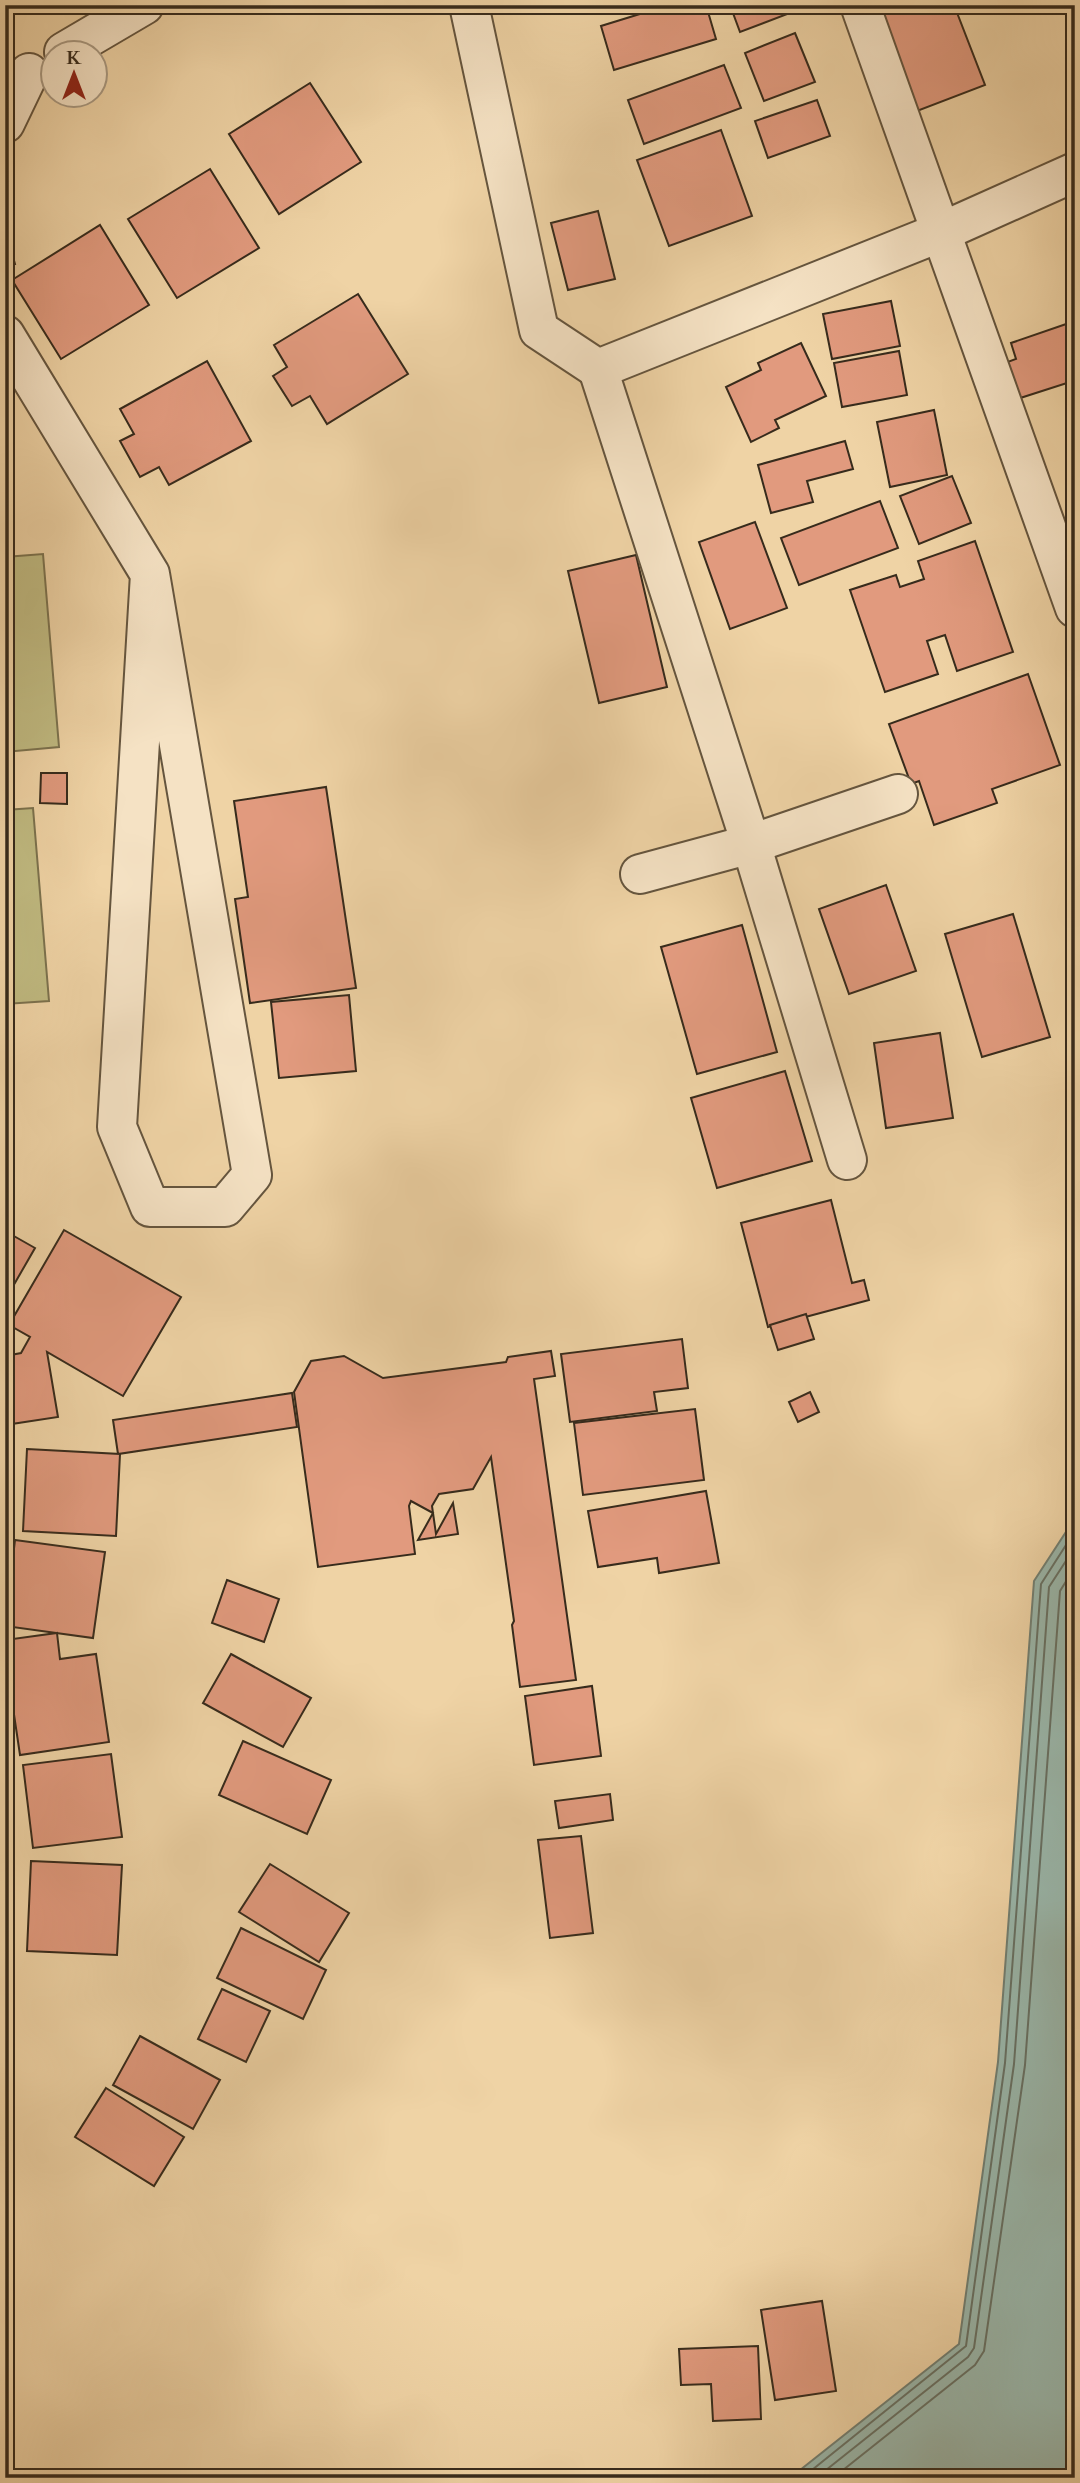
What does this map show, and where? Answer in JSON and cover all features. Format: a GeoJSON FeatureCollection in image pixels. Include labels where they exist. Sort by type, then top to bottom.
{"type":"FeatureCollection","features":[{"type":"Feature","properties":{"kind":"street"},"geometry":{"type":"LineString","coordinates":[[88,38],[144,5]]}},
{"type":"Feature","properties":{"kind":"street"},"geometry":{"type":"LineString","coordinates":[[469,5],[539,330],[598,369],[751,844],[847,1160]]}},
{"type":"Feature","properties":{"kind":"street"},"geometry":{"type":"LineString","coordinates":[[860,5],[1075,608]]}},
{"type":"Feature","properties":{"kind":"street"},"geometry":{"type":"LineString","coordinates":[[5,123],[29,72]]}},
{"type":"Feature","properties":{"kind":"street"},"geometry":{"type":"LineString","coordinates":[[598,369],[941,232],[1075,172]]}},
{"type":"Feature","properties":{"kind":"street"},"geometry":{"type":"LineString","coordinates":[[5,335],[150,574],[252,1175],[225,1207],[150,1207],[117,1127],[150,574]]}},
{"type":"Feature","properties":{"kind":"street"},"geometry":{"type":"LineString","coordinates":[[640,874],[751,844],[898,794]]}},
{"type":"Feature","properties":{"kind":"shaded area"},"geometry":{"type":"Polygon","coordinates":[[[43,554],[59,747],[5,752],[5,557],[43,554]]]}},
{"type":"Feature","properties":{"kind":"shaded area"},"geometry":{"type":"Polygon","coordinates":[[[33,808],[49,1001],[5,1004],[5,810],[33,808]]]}},
{"type":"Feature","properties":{"kind":"water"},"geometry":{"type":"Polygon","coordinates":[[[1075,1518],[1075,2478],[790,2478],[959,2344],[998,2062],[1034,1581],[1075,1518]]]}},
{"type":"Feature","properties":{"kind":"building"},"geometry":{"type":"Polygon","coordinates":[[[669,5],[706,5],[716,39],[614,70],[601,26],[669,5]]]}},
{"type":"Feature","properties":{"kind":"building"},"geometry":{"type":"Polygon","coordinates":[[[730,5],[787,5],[790,13],[740,32],[730,5]]]}},
{"type":"Feature","properties":{"kind":"building"},"geometry":{"type":"Polygon","coordinates":[[[887,5],[954,5],[985,85],[917,111],[877,9],[887,5]]]}},
{"type":"Feature","properties":{"kind":"building"},"geometry":{"type":"Polygon","coordinates":[[[795,33],[815,82],[764,101],[745,53],[795,33]]]}},
{"type":"Feature","properties":{"kind":"building"},"geometry":{"type":"Polygon","coordinates":[[[724,65],[741,108],[644,144],[628,100],[724,65]]]}},
{"type":"Feature","properties":{"kind":"building"},"geometry":{"type":"Polygon","coordinates":[[[310,83],[361,162],[279,214],[229,134],[310,83]]]}},
{"type":"Feature","properties":{"kind":"building"},"geometry":{"type":"Polygon","coordinates":[[[817,100],[830,136],[768,158],[755,121],[817,100]]]}},
{"type":"Feature","properties":{"kind":"building"},"geometry":{"type":"Polygon","coordinates":[[[721,130],[752,216],[669,246],[637,160],[721,130]]]}},
{"type":"Feature","properties":{"kind":"building"},"geometry":{"type":"Polygon","coordinates":[[[210,169],[259,248],[177,298],[128,219],[210,169]]]}},
{"type":"Feature","properties":{"kind":"building"},"geometry":{"type":"Polygon","coordinates":[[[598,211],[615,279],[568,290],[551,223],[598,211]]]}},
{"type":"Feature","properties":{"kind":"building"},"geometry":{"type":"Polygon","coordinates":[[[100,225],[149,305],[61,359],[12,280],[100,225]]]}},
{"type":"Feature","properties":{"kind":"building"},"geometry":{"type":"Polygon","coordinates":[[[5,228],[15,264],[5,267],[5,228]]]}},
{"type":"Feature","properties":{"kind":"building"},"geometry":{"type":"Polygon","coordinates":[[[358,294],[408,374],[327,424],[310,396],[292,406],[273,376],[287,367],[274,345],[358,294]]]}},
{"type":"Feature","properties":{"kind":"building"},"geometry":{"type":"Polygon","coordinates":[[[891,301],[900,346],[832,359],[823,314],[891,301]]]}},
{"type":"Feature","properties":{"kind":"building"},"geometry":{"type":"Polygon","coordinates":[[[1075,321],[1075,388],[1072,388],[1070,382],[1014,400],[1002,364],[1016,359],[1011,343],[1075,321]]]}},
{"type":"Feature","properties":{"kind":"building"},"geometry":{"type":"Polygon","coordinates":[[[801,343],[826,396],[775,420],[779,428],[751,442],[726,387],[761,370],[758,363],[801,343]]]}},
{"type":"Feature","properties":{"kind":"building"},"geometry":{"type":"Polygon","coordinates":[[[899,351],[907,395],[842,407],[834,363],[899,351]]]}},
{"type":"Feature","properties":{"kind":"building"},"geometry":{"type":"Polygon","coordinates":[[[207,361],[251,441],[169,485],[159,467],[140,477],[120,441],[134,434],[120,409],[207,361]]]}},
{"type":"Feature","properties":{"kind":"building"},"geometry":{"type":"Polygon","coordinates":[[[934,410],[947,475],[890,487],[877,422],[934,410]]]}},
{"type":"Feature","properties":{"kind":"building"},"geometry":{"type":"Polygon","coordinates":[[[845,441],[853,469],[807,481],[813,502],[771,513],[758,465],[845,441]]]}},
{"type":"Feature","properties":{"kind":"building"},"geometry":{"type":"Polygon","coordinates":[[[952,476],[971,523],[919,544],[900,496],[952,476]]]}},
{"type":"Feature","properties":{"kind":"building"},"geometry":{"type":"Polygon","coordinates":[[[880,501],[898,548],[799,585],[781,538],[880,501]]]}},
{"type":"Feature","properties":{"kind":"building"},"geometry":{"type":"Polygon","coordinates":[[[755,522],[787,608],[730,629],[699,542],[755,522]]]}},
{"type":"Feature","properties":{"kind":"building"},"geometry":{"type":"Polygon","coordinates":[[[975,541],[1013,652],[957,671],[945,635],[927,641],[938,674],[885,692],[850,590],[896,575],[900,587],[924,579],[918,561],[975,541]]]}},
{"type":"Feature","properties":{"kind":"building"},"geometry":{"type":"Polygon","coordinates":[[[636,555],[667,687],[599,703],[568,571],[636,555]]]}},
{"type":"Feature","properties":{"kind":"building"},"geometry":{"type":"Polygon","coordinates":[[[1028,674],[1060,765],[992,789],[997,803],[934,825],[919,781],[911,784],[889,724],[1028,674]]]}},
{"type":"Feature","properties":{"kind":"building"},"geometry":{"type":"Polygon","coordinates":[[[41,773],[67,773],[67,804],[40,803],[41,773]]]}},
{"type":"Feature","properties":{"kind":"building"},"geometry":{"type":"Polygon","coordinates":[[[326,787],[356,988],[250,1003],[235,899],[248,897],[234,801],[326,787]]]}},
{"type":"Feature","properties":{"kind":"building"},"geometry":{"type":"Polygon","coordinates":[[[886,885],[916,971],[849,994],[819,909],[886,885]]]}},
{"type":"Feature","properties":{"kind":"building"},"geometry":{"type":"Polygon","coordinates":[[[1013,914],[1050,1037],[982,1057],[945,934],[1013,914]]]}},
{"type":"Feature","properties":{"kind":"building"},"geometry":{"type":"Polygon","coordinates":[[[742,925],[777,1052],[697,1074],[661,947],[742,925]]]}},
{"type":"Feature","properties":{"kind":"building"},"geometry":{"type":"Polygon","coordinates":[[[349,995],[356,1071],[279,1078],[271,1002],[349,995]]]}},
{"type":"Feature","properties":{"kind":"building"},"geometry":{"type":"Polygon","coordinates":[[[940,1033],[953,1118],[886,1128],[874,1043],[940,1033]]]}},
{"type":"Feature","properties":{"kind":"building"},"geometry":{"type":"Polygon","coordinates":[[[785,1071],[812,1161],[717,1188],[691,1098],[785,1071]]]}},
{"type":"Feature","properties":{"kind":"building"},"geometry":{"type":"Polygon","coordinates":[[[831,1200],[852,1283],[864,1280],[869,1300],[768,1327],[741,1223],[831,1200]]]}},
{"type":"Feature","properties":{"kind":"building"},"geometry":{"type":"Polygon","coordinates":[[[64,1230],[181,1297],[123,1396],[47,1352],[58,1417],[5,1425],[5,1356],[21,1353],[30,1337],[9,1325],[64,1230]]]}},
{"type":"Feature","properties":{"kind":"building"},"geometry":{"type":"Polygon","coordinates":[[[5,1231],[35,1248],[8,1295],[5,1293],[5,1231]]]}},
{"type":"Feature","properties":{"kind":"building"},"geometry":{"type":"Polygon","coordinates":[[[806,1314],[814,1339],[778,1350],[770,1325],[806,1314]]]}},
{"type":"Feature","properties":{"kind":"building"},"geometry":{"type":"Polygon","coordinates":[[[682,1339],[688,1388],[654,1392],[657,1411],[570,1422],[561,1354],[682,1339]]]}},
{"type":"Feature","properties":{"kind":"building"},"geometry":{"type":"Polygon","coordinates":[[[551,1351],[555,1376],[534,1379],[576,1680],[520,1687],[512,1625],[514,1621],[491,1457],[473,1489],[439,1494],[432,1506],[433,1513],[411,1501],[409,1506],[415,1554],[318,1567],[294,1392],[311,1361],[344,1356],[383,1378],[506,1362],[508,1357],[551,1351]]]}},
{"type":"Feature","properties":{"kind":"building"},"geometry":{"type":"Polygon","coordinates":[[[810,1392],[819,1412],[798,1422],[789,1402],[810,1392]]]}},
{"type":"Feature","properties":{"kind":"building"},"geometry":{"type":"Polygon","coordinates":[[[292,1393],[297,1427],[118,1454],[113,1420],[292,1393]]]}},
{"type":"Feature","properties":{"kind":"building"},"geometry":{"type":"Polygon","coordinates":[[[695,1409],[704,1480],[583,1495],[574,1423],[695,1409]]]}},
{"type":"Feature","properties":{"kind":"building"},"geometry":{"type":"Polygon","coordinates":[[[27,1449],[120,1454],[116,1536],[23,1531],[27,1449]]]}},
{"type":"Feature","properties":{"kind":"building"},"geometry":{"type":"Polygon","coordinates":[[[706,1491],[719,1563],[659,1573],[657,1558],[598,1567],[588,1511],[706,1491]]]}},
{"type":"Feature","properties":{"kind":"building"},"geometry":{"type":"Polygon","coordinates":[[[453,1503],[458,1534],[418,1540],[433,1513],[436,1534],[453,1503]]]}},
{"type":"Feature","properties":{"kind":"building"},"geometry":{"type":"Polygon","coordinates":[[[15,1540],[105,1552],[93,1638],[5,1626],[15,1540]]]}},
{"type":"Feature","properties":{"kind":"building"},"geometry":{"type":"Polygon","coordinates":[[[227,1580],[279,1599],[264,1642],[212,1623],[227,1580]]]}},
{"type":"Feature","properties":{"kind":"building"},"geometry":{"type":"Polygon","coordinates":[[[57,1633],[60,1659],[96,1654],[109,1742],[20,1755],[5,1640],[57,1633]]]}},
{"type":"Feature","properties":{"kind":"building"},"geometry":{"type":"Polygon","coordinates":[[[231,1654],[311,1698],[283,1747],[203,1703],[231,1654]]]}},
{"type":"Feature","properties":{"kind":"building"},"geometry":{"type":"Polygon","coordinates":[[[592,1686],[601,1756],[534,1765],[525,1696],[592,1686]]]}},
{"type":"Feature","properties":{"kind":"building"},"geometry":{"type":"Polygon","coordinates":[[[243,1741],[331,1780],[307,1834],[219,1795],[243,1741]]]}},
{"type":"Feature","properties":{"kind":"building"},"geometry":{"type":"Polygon","coordinates":[[[111,1754],[122,1837],[33,1848],[23,1765],[111,1754]]]}},
{"type":"Feature","properties":{"kind":"building"},"geometry":{"type":"Polygon","coordinates":[[[610,1794],[613,1820],[559,1828],[555,1801],[610,1794]]]}},
{"type":"Feature","properties":{"kind":"building"},"geometry":{"type":"Polygon","coordinates":[[[581,1836],[593,1933],[550,1938],[538,1840],[581,1836]]]}},
{"type":"Feature","properties":{"kind":"building"},"geometry":{"type":"Polygon","coordinates":[[[31,1861],[122,1865],[117,1955],[27,1951],[31,1861]]]}},
{"type":"Feature","properties":{"kind":"building"},"geometry":{"type":"Polygon","coordinates":[[[270,1864],[349,1913],[319,1962],[239,1912],[270,1864]]]}},
{"type":"Feature","properties":{"kind":"building"},"geometry":{"type":"Polygon","coordinates":[[[241,1928],[326,1970],[303,2019],[217,1978],[241,1928]]]}},
{"type":"Feature","properties":{"kind":"building"},"geometry":{"type":"Polygon","coordinates":[[[222,1989],[270,2011],[246,2062],[198,2039],[222,1989]]]}},
{"type":"Feature","properties":{"kind":"building"},"geometry":{"type":"Polygon","coordinates":[[[140,2036],[220,2080],[193,2129],[113,2085],[140,2036]]]}},
{"type":"Feature","properties":{"kind":"building"},"geometry":{"type":"Polygon","coordinates":[[[106,2088],[184,2137],[154,2186],[75,2137],[106,2088]]]}},
{"type":"Feature","properties":{"kind":"building"},"geometry":{"type":"Polygon","coordinates":[[[822,2301],[836,2391],[775,2400],[761,2310],[822,2301]]]}},
{"type":"Feature","properties":{"kind":"building"},"geometry":{"type":"Polygon","coordinates":[[[758,2346],[761,2419],[713,2421],[711,2384],[681,2385],[679,2349],[758,2346]]]}}]}
